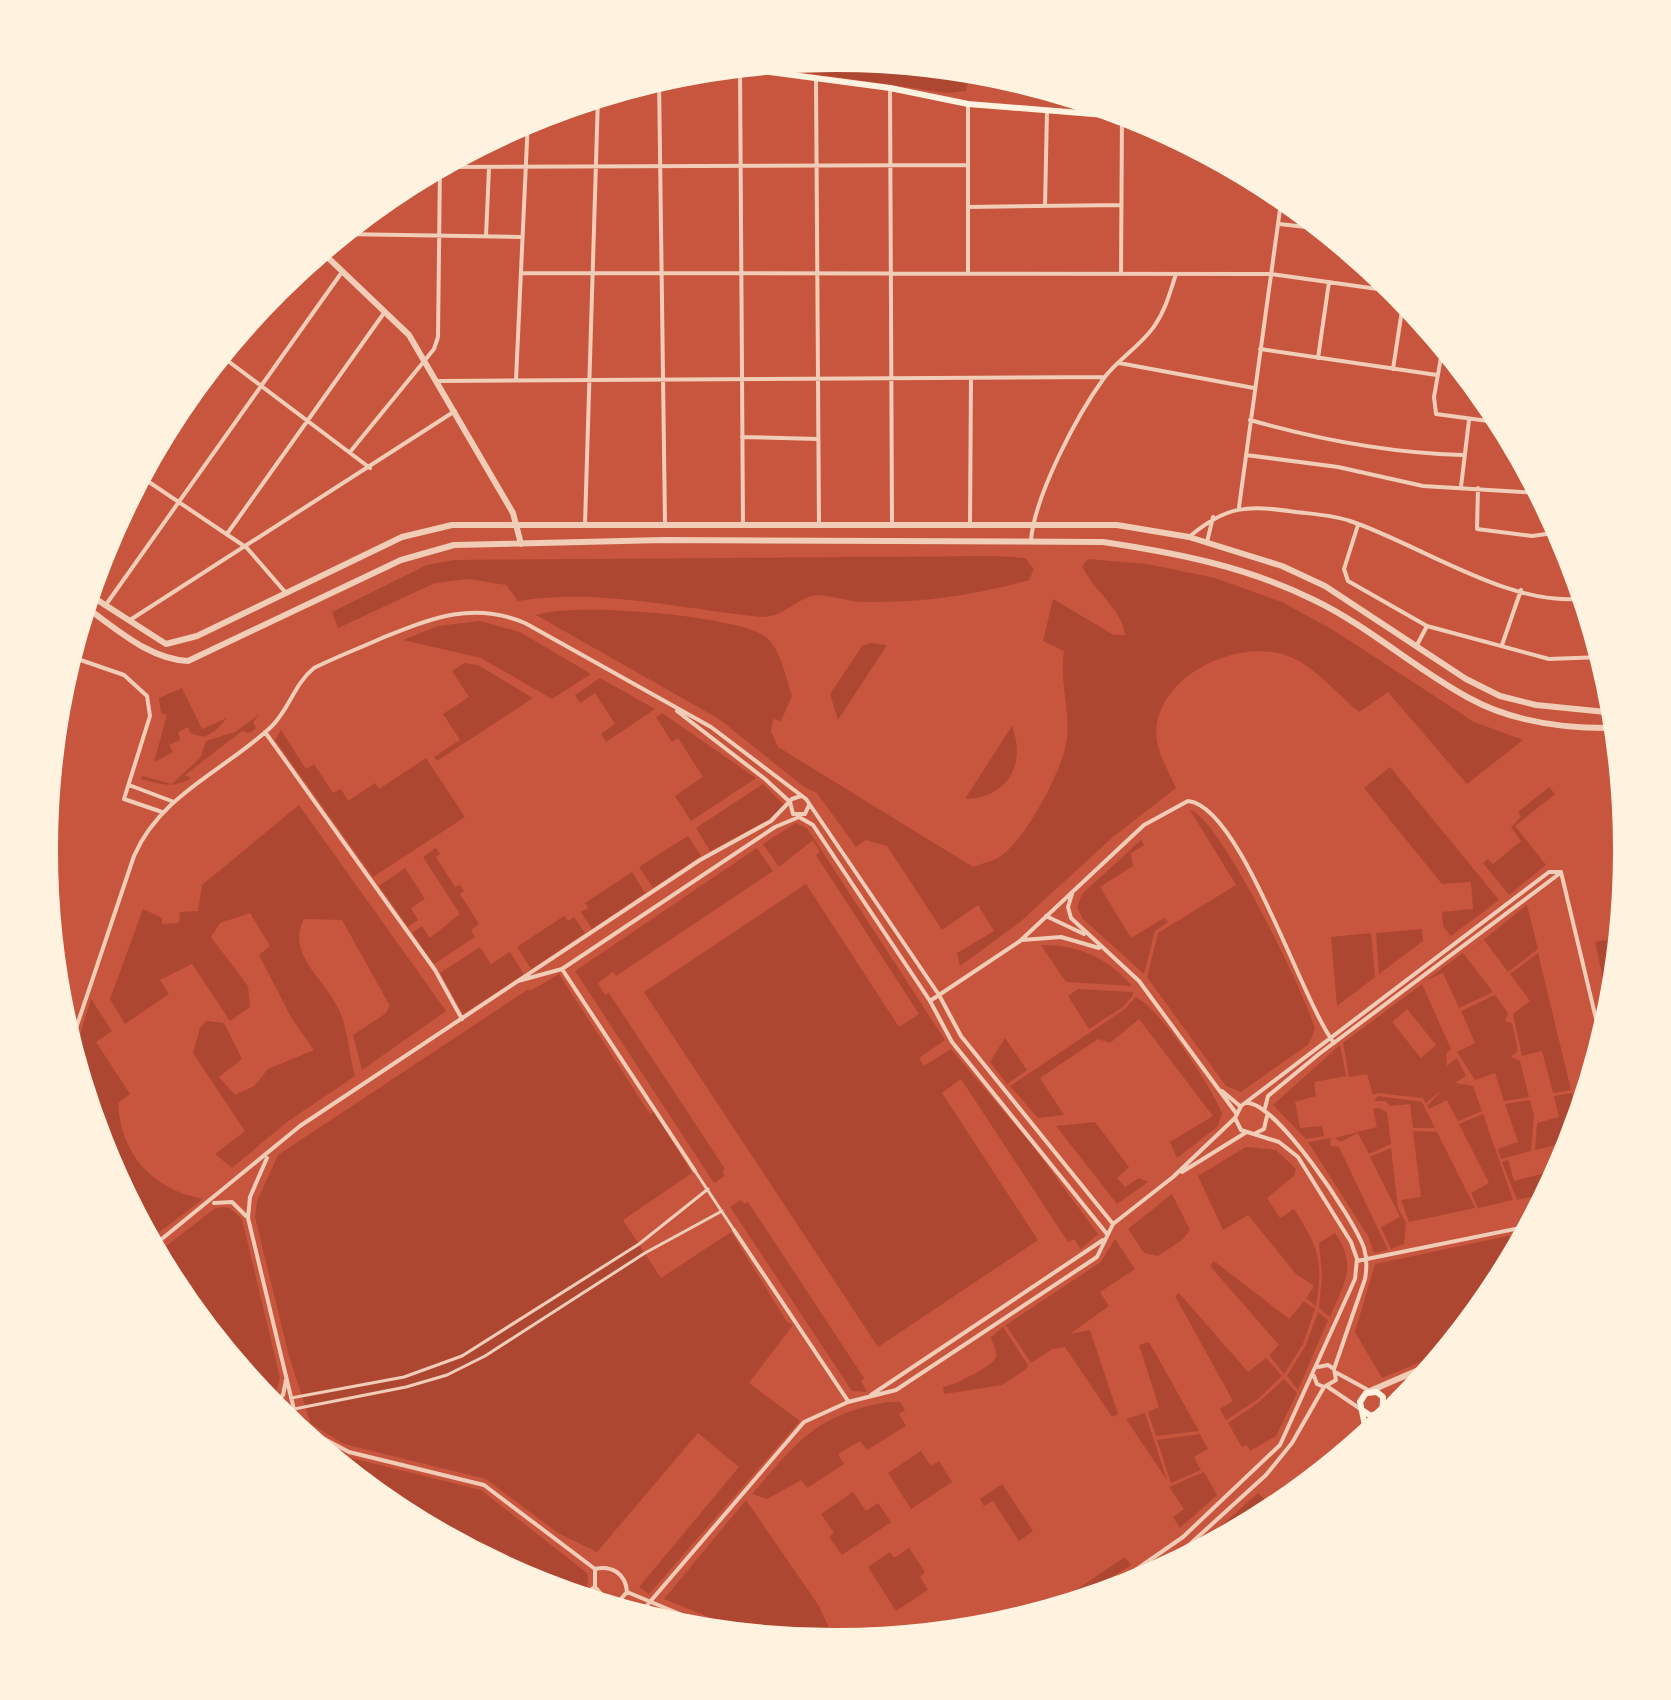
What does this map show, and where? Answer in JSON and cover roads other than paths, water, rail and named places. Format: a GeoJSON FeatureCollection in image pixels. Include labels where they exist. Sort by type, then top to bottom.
{"type":"FeatureCollection","features":[{"type":"Feature","properties":{"kind":"main road"},"geometry":{"type":"LineString","coordinates":[[775,73],[890,88],[968,104],[1091,114]]}},
{"type":"Feature","properties":{"kind":"main road"},"geometry":{"type":"LineString","coordinates":[[1364,1422],[1361,1398],[1370,1391],[1383,1397],[1384,1404]]}},
{"type":"Feature","properties":{"kind":"main road"},"geometry":{"type":"LineString","coordinates":[[1362,1410],[1372,1415]]}},
{"type":"Feature","properties":{"kind":"street"},"geometry":{"type":"LineString","coordinates":[[740,76],[743,526]]}},
{"type":"Feature","properties":{"kind":"street"},"geometry":{"type":"LineString","coordinates":[[816,79],[819,525]]}},
{"type":"Feature","properties":{"kind":"street"},"geometry":{"type":"LineString","coordinates":[[890,88],[892,525]]}},
{"type":"Feature","properties":{"kind":"street"},"geometry":{"type":"LineString","coordinates":[[659,91],[665,526]]}},
{"type":"Feature","properties":{"kind":"street"},"geometry":{"type":"LineString","coordinates":[[968,104],[968,273]]}},
{"type":"Feature","properties":{"kind":"street"},"geometry":{"type":"LineString","coordinates":[[585,524],[598,108]]}},
{"type":"Feature","properties":{"kind":"street"},"geometry":{"type":"LineString","coordinates":[[1045,206],[1047,111]]}},
{"type":"Feature","properties":{"kind":"street"},"geometry":{"type":"LineString","coordinates":[[1121,274],[1122,125]]}},
{"type":"Feature","properties":{"kind":"street"},"geometry":{"type":"LineString","coordinates":[[516,380],[528,134]]}},
{"type":"Feature","properties":{"kind":"street"},"geometry":{"type":"LineString","coordinates":[[460,167],[967,165]]}},
{"type":"Feature","properties":{"kind":"street"},"geometry":{"type":"LineString","coordinates":[[486,236],[489,168]]}},
{"type":"Feature","properties":{"kind":"street"},"geometry":{"type":"LineString","coordinates":[[350,452],[434,349],[441,329],[439,179]]}},
{"type":"Feature","properties":{"kind":"street"},"geometry":{"type":"LineString","coordinates":[[967,207],[1121,205]]}},
{"type":"Feature","properties":{"kind":"street"},"geometry":{"type":"LineString","coordinates":[[1239,507],[1280,210]]}},
{"type":"Feature","properties":{"kind":"street"},"geometry":{"type":"LineString","coordinates":[[1278,224],[1303,227]]}},
{"type":"Feature","properties":{"kind":"street"},"geometry":{"type":"LineString","coordinates":[[358,234],[522,237]]}},
{"type":"Feature","properties":{"kind":"street"},"geometry":{"type":"LineString","coordinates":[[329,258],[409,335],[438,381],[519,528],[521,544]]}},
{"type":"Feature","properties":{"kind":"street"},"geometry":{"type":"LineString","coordinates":[[105,606],[344,270]]}},
{"type":"Feature","properties":{"kind":"street"},"geometry":{"type":"LineString","coordinates":[[521,273],[1271,274],[1376,289]]}},
{"type":"Feature","properties":{"kind":"street"},"geometry":{"type":"LineString","coordinates":[[1031,540],[1032,524],[1041,496],[1105,377],[1154,327],[1166,306],[1176,274]]}},
{"type":"Feature","properties":{"kind":"street"},"geometry":{"type":"LineString","coordinates":[[1318,358],[1329,282]]}},
{"type":"Feature","properties":{"kind":"street"},"geometry":{"type":"LineString","coordinates":[[227,534],[386,311]]}},
{"type":"Feature","properties":{"kind":"street"},"geometry":{"type":"LineString","coordinates":[[1393,369],[1401,314]]}},
{"type":"Feature","properties":{"kind":"street"},"geometry":{"type":"LineString","coordinates":[[1260,349],[1437,375]]}},
{"type":"Feature","properties":{"kind":"street"},"geometry":{"type":"LineString","coordinates":[[1441,359],[1437,375],[1436,414],[1487,422]]}},
{"type":"Feature","properties":{"kind":"street"},"geometry":{"type":"LineString","coordinates":[[228,361],[370,468]]}},
{"type":"Feature","properties":{"kind":"street"},"geometry":{"type":"LineString","coordinates":[[1119,363],[1254,388]]}},
{"type":"Feature","properties":{"kind":"street"},"geometry":{"type":"LineString","coordinates":[[438,381],[1105,377]]}},
{"type":"Feature","properties":{"kind":"street"},"geometry":{"type":"LineString","coordinates":[[970,524],[971,378]]}},
{"type":"Feature","properties":{"kind":"street"},"geometry":{"type":"LineString","coordinates":[[128,622],[455,411]]}},
{"type":"Feature","properties":{"kind":"street"},"geometry":{"type":"LineString","coordinates":[[1250,420],[1298,434],[1399,454],[1462,455]]}},
{"type":"Feature","properties":{"kind":"street"},"geometry":{"type":"LineString","coordinates":[[1461,487],[1462,455],[1469,420]]}},
{"type":"Feature","properties":{"kind":"street"},"geometry":{"type":"LineString","coordinates":[[742,437],[818,439]]}},
{"type":"Feature","properties":{"kind":"street"},"geometry":{"type":"LineString","coordinates":[[1246,455],[1338,467],[1423,486],[1528,492]]}},
{"type":"Feature","properties":{"kind":"street"},"geometry":{"type":"LineString","coordinates":[[148,482],[247,548],[286,593]]}},
{"type":"Feature","properties":{"kind":"street"},"geometry":{"type":"LineString","coordinates":[[1478,488],[1477,529],[1532,536],[1548,534]]}},
{"type":"Feature","properties":{"kind":"street"},"geometry":{"type":"LineString","coordinates":[[1189,537],[1213,517],[1239,507],[1283,510],[1358,524],[1452,566],[1521,590],[1554,598],[1574,598]]}},
{"type":"Feature","properties":{"kind":"street"},"geometry":{"type":"LineString","coordinates":[[1207,542],[1213,517]]}},
{"type":"Feature","properties":{"kind":"street"},"geometry":{"type":"LineString","coordinates":[[97,600],[166,644],[181,643],[402,537],[452,525],[519,528],[585,524],[1117,525],[1189,537],[1282,566],[1325,586],[1466,679],[1500,696],[1536,705],[1602,712]]}},
{"type":"Feature","properties":{"kind":"street"},"geometry":{"type":"LineString","coordinates":[[1358,524],[1344,569],[1348,581],[1427,626],[1549,659],[1590,657]]}},
{"type":"Feature","properties":{"kind":"street"},"geometry":{"type":"LineString","coordinates":[[93,612],[150,652],[169,660],[188,661],[424,550],[454,545],[664,540],[1103,542],[1166,551],[1268,579],[1363,626],[1471,699],[1539,723],[1605,727]]}},
{"type":"Feature","properties":{"kind":"street"},"geometry":{"type":"LineString","coordinates":[[1502,645],[1521,590]]}},
{"type":"Feature","properties":{"kind":"street"},"geometry":{"type":"LineString","coordinates":[[77,1026],[134,856],[163,812],[265,732],[314,668],[421,622],[465,611],[495,613],[525,623],[711,727],[806,799],[982,1064],[1044,1135],[1113,1224]]}},
{"type":"Feature","properties":{"kind":"street"},"geometry":{"type":"LineString","coordinates":[[1417,645],[1427,626]]}},
{"type":"Feature","properties":{"kind":"street"},"geometry":{"type":"LineString","coordinates":[[80,660],[124,675],[147,696],[150,716],[124,799],[163,812]]}},
{"type":"Feature","properties":{"kind":"street"},"geometry":{"type":"LineString","coordinates":[[668,705],[790,802]]}},
{"type":"Feature","properties":{"kind":"street"},"geometry":{"type":"LineString","coordinates":[[265,732],[435,970],[462,1019]]}},
{"type":"Feature","properties":{"kind":"street"},"geometry":{"type":"LineString","coordinates":[[129,785],[174,802]]}},
{"type":"Feature","properties":{"kind":"street"},"geometry":{"type":"LineString","coordinates":[[160,1241],[209,1204],[300,1126],[700,860],[771,821],[797,796],[806,799]]}},
{"type":"Feature","properties":{"kind":"street"},"geometry":{"type":"LineString","coordinates":[[518,981],[562,969],[775,827],[799,817],[809,809],[806,799]]}},
{"type":"Feature","properties":{"kind":"street"},"geometry":{"type":"LineString","coordinates":[[790,802],[790,812],[813,825],[930,1001],[952,1042],[1036,1141],[1106,1236]]}},
{"type":"Feature","properties":{"kind":"street"},"geometry":{"type":"LineString","coordinates":[[930,1001],[1020,941],[1144,825],[1180,803],[1202,804],[1244,860],[1334,1043]]}},
{"type":"Feature","properties":{"kind":"street"},"geometry":{"type":"LineString","coordinates":[[646,1606],[796,1430],[814,1416],[848,1402],[896,1390],[1097,1257],[1113,1224],[1173,1177],[1236,1116],[1243,1105],[1549,872],[1561,872]]}},
{"type":"Feature","properties":{"kind":"street"},"geometry":{"type":"LineString","coordinates":[[1173,1177],[1247,1133],[1264,1129],[1268,1096],[1561,872]]}},
{"type":"Feature","properties":{"kind":"street"},"geometry":{"type":"LineString","coordinates":[[1561,872],[1596,1019]]}},
{"type":"Feature","properties":{"kind":"street"},"geometry":{"type":"LineString","coordinates":[[1076,889],[1068,907],[1071,918],[1119,961],[1171,1020],[1247,1133],[1266,1137],[1293,1152],[1351,1242],[1357,1261],[1355,1279],[1288,1433],[1271,1457],[1164,1552],[1144,1566]]}},
{"type":"Feature","properties":{"kind":"street"},"geometry":{"type":"LineString","coordinates":[[1046,916],[1088,936]]}},
{"type":"Feature","properties":{"kind":"street"},"geometry":{"type":"LineString","coordinates":[[1020,941],[1036,936],[1077,939],[1119,961]]}},
{"type":"Feature","properties":{"kind":"street"},"geometry":{"type":"LineString","coordinates":[[562,969],[848,1402]]}},
{"type":"Feature","properties":{"kind":"street"},"geometry":{"type":"LineString","coordinates":[[1191,1543],[1266,1475],[1292,1443],[1326,1387],[1334,1383],[1335,1371],[1365,1279],[1366,1260],[1361,1240],[1300,1146],[1256,1103],[1243,1105],[1217,1087]]}},
{"type":"Feature","properties":{"kind":"street"},"geometry":{"type":"LineString","coordinates":[[268,1154],[250,1197],[248,1218],[294,1409],[406,1387],[447,1375],[485,1356],[645,1253],[722,1211]]}},
{"type":"Feature","properties":{"kind":"street"},"geometry":{"type":"LineString","coordinates":[[291,1398],[443,1365],[479,1347],[639,1244],[708,1189]]}},
{"type":"Feature","properties":{"kind":"street"},"geometry":{"type":"LineString","coordinates":[[209,1204],[232,1202],[248,1218]]}},
{"type":"Feature","properties":{"kind":"street"},"geometry":{"type":"LineString","coordinates":[[1357,1261],[1517,1229]]}},
{"type":"Feature","properties":{"kind":"street"},"geometry":{"type":"LineString","coordinates":[[869,1397],[1106,1236]]}},
{"type":"Feature","properties":{"kind":"street"},"geometry":{"type":"LineString","coordinates":[[1315,1372],[1325,1365],[1370,1391],[1415,1372]]}},
{"type":"Feature","properties":{"kind":"street"},"geometry":{"type":"LineString","coordinates":[[1315,1372],[1315,1381],[1362,1410]]}},
{"type":"Feature","properties":{"kind":"street"},"geometry":{"type":"LineString","coordinates":[[281,1397],[286,1378]]}},
{"type":"Feature","properties":{"kind":"street"},"geometry":{"type":"LineString","coordinates":[[324,1437],[349,1452],[484,1485],[595,1569],[606,1567],[618,1572],[626,1583],[627,1592],[621,1599]]}},
{"type":"Feature","properties":{"kind":"street"},"geometry":{"type":"LineString","coordinates":[[595,1569],[595,1587],[600,1593]]}},
{"type":"Feature","properties":{"kind":"street"},"geometry":{"type":"LineString","coordinates":[[591,1590],[595,1587]]}},
{"type":"Feature","properties":{"kind":"street"},"geometry":{"type":"LineString","coordinates":[[627,1592],[678,1614]]}}]}
